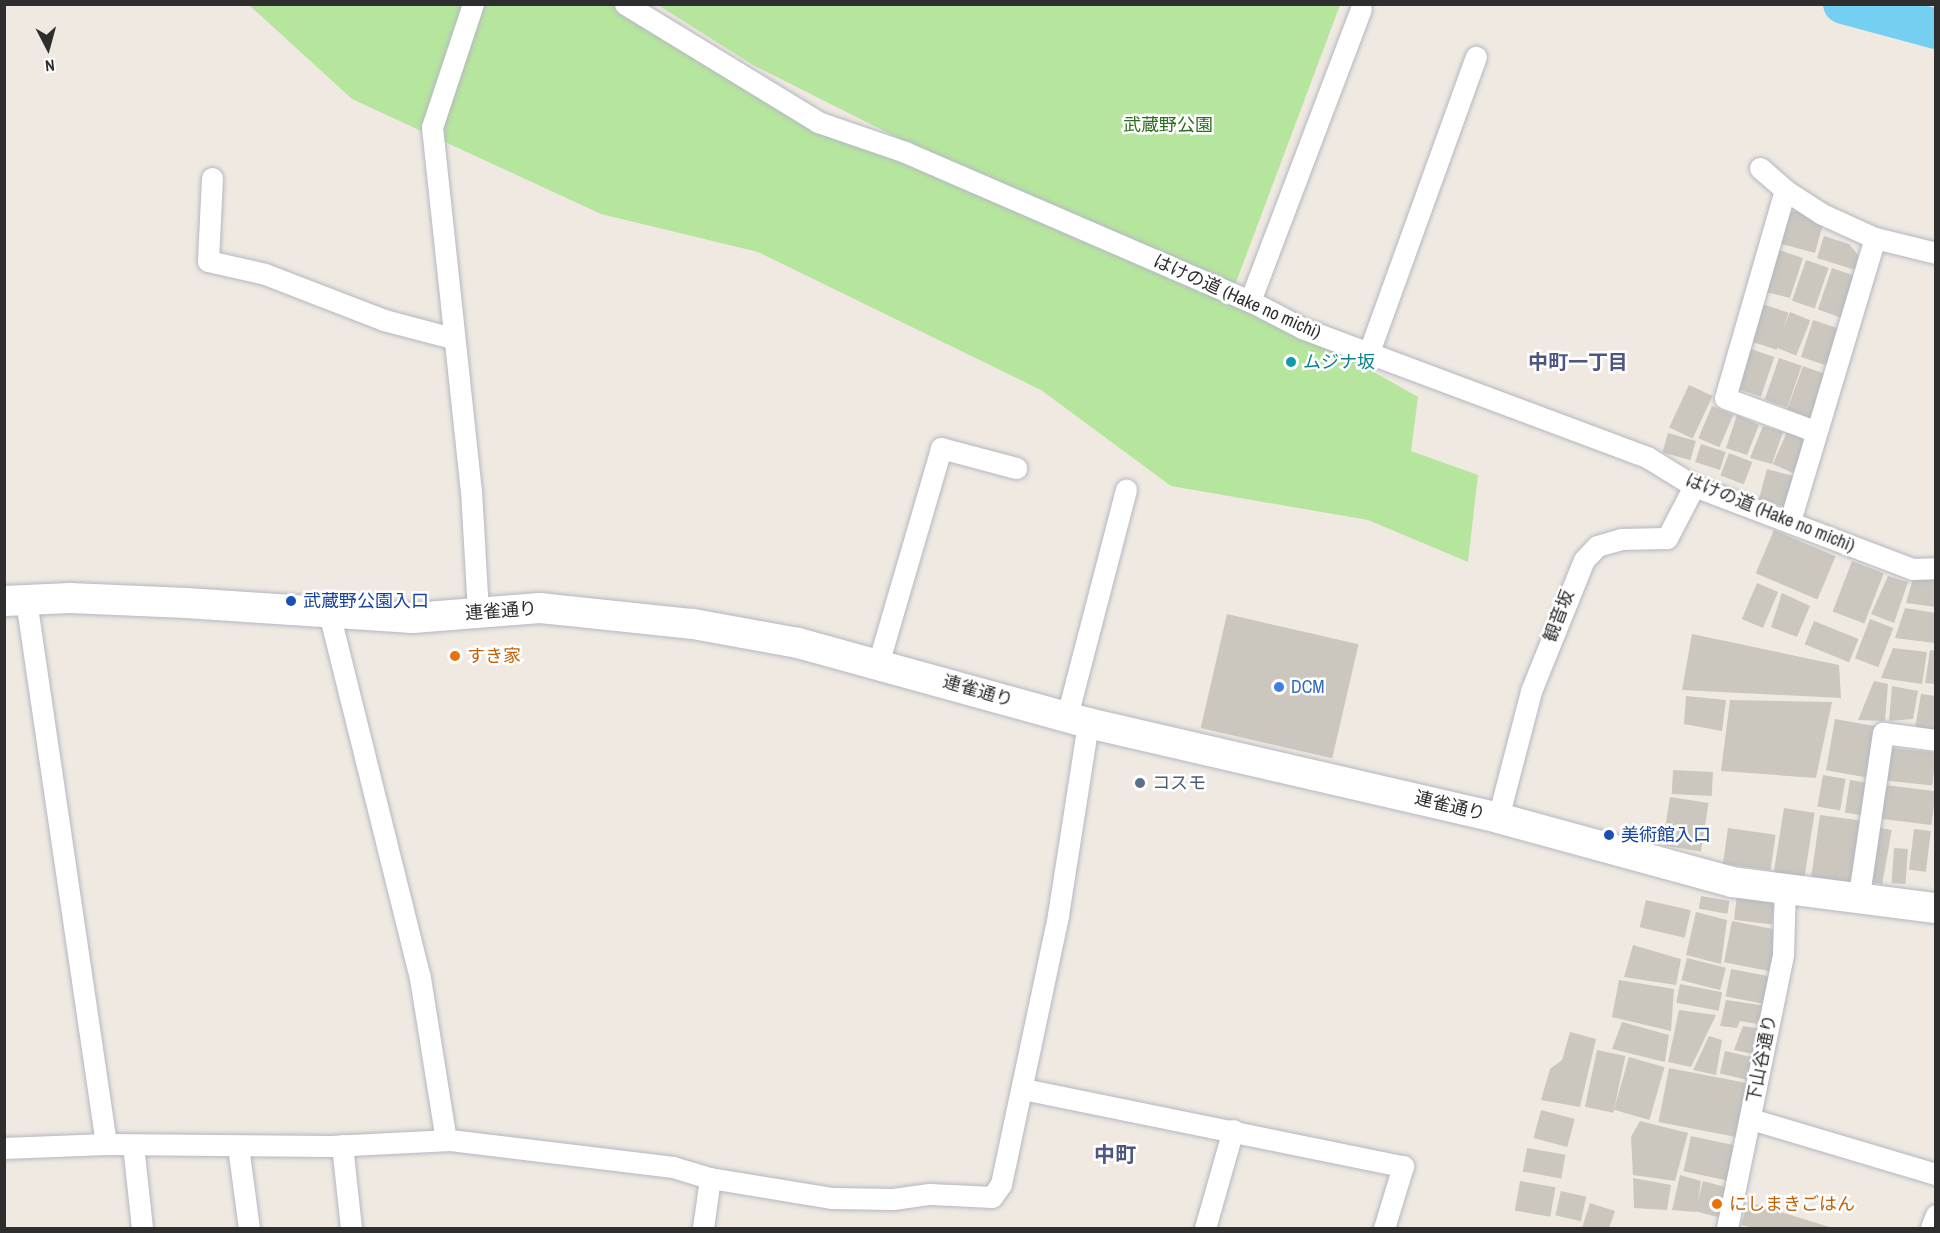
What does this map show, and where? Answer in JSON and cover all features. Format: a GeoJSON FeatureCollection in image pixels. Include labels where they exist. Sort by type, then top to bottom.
{"type":"FeatureCollection","features":[{"type":"Feature","properties":{"kind":"main road","name":"連雀通り"},"geometry":{"type":"LineString","coordinates":[[15,601],[186,603],[413,618],[540,608],[682,623],[798,643],[1077,719],[1498,818],[1732,882],[1901,900],[1935,908]]}},
{"type":"Feature","properties":{"kind":"street"},"geometry":{"type":"LineString","coordinates":[[473,4],[432,127],[441,181],[452,338],[471,490],[478,612]]}},
{"type":"Feature","properties":{"kind":"street","name":"はけの道 (Hake no michi)"},"geometry":{"type":"LineString","coordinates":[[625,4],[818,122],[905,152],[1250,301],[1302,328],[1647,458],[1694,486],[1912,569],[1935,568]]}},
{"type":"Feature","properties":{"kind":"street"},"geometry":{"type":"LineString","coordinates":[[1250,301],[1361,9]]}},
{"type":"Feature","properties":{"kind":"street"},"geometry":{"type":"LineString","coordinates":[[1369,352],[1476,57]]}},
{"type":"Feature","properties":{"kind":"street"},"geometry":{"type":"LineString","coordinates":[[1760,168],[1785,190],[1822,214],[1875,238],[1935,253]]}},
{"type":"Feature","properties":{"kind":"street"},"geometry":{"type":"LineString","coordinates":[[212,178],[208,261],[265,274],[384,320],[452,338]]}},
{"type":"Feature","properties":{"kind":"street"},"geometry":{"type":"LineString","coordinates":[[1785,190],[1725,398],[1815,431]]}},
{"type":"Feature","properties":{"kind":"street"},"geometry":{"type":"LineString","coordinates":[[1790,521],[1815,431],[1875,238]]}},
{"type":"Feature","properties":{"kind":"street"},"geometry":{"type":"LineString","coordinates":[[878,664],[941,448],[1016,468]]}},
{"type":"Feature","properties":{"kind":"street","name":"観音坂"},"geometry":{"type":"LineString","coordinates":[[1498,818],[1531,691],[1584,560],[1597,546],[1621,539],[1667,538],[1694,486]]}},
{"type":"Feature","properties":{"kind":"street"},"geometry":{"type":"LineString","coordinates":[[4,1149],[106,1144],[342,1145],[446,1140],[673,1167],[710,1178],[832,1198],[894,1199],[930,1194],[992,1197],[1001,1184],[1023,1089],[1058,915],[1077,719],[1126,490]]}},
{"type":"Feature","properties":{"kind":"street"},"geometry":{"type":"LineString","coordinates":[[15,601],[106,1144]]}},
{"type":"Feature","properties":{"kind":"street"},"geometry":{"type":"LineString","coordinates":[[329,613],[420,978],[446,1140]]}},
{"type":"Feature","properties":{"kind":"street"},"geometry":{"type":"LineString","coordinates":[[1859,895],[1883,733],[1935,740]]}},
{"type":"Feature","properties":{"kind":"street","name":"下山谷通り"},"geometry":{"type":"LineString","coordinates":[[1727,1228],[1783,954],[1785,888]]}},
{"type":"Feature","properties":{"kind":"street"},"geometry":{"type":"LineString","coordinates":[[1901,900],[1935,891]]}},
{"type":"Feature","properties":{"kind":"street"},"geometry":{"type":"LineString","coordinates":[[1023,1089],[1402,1166],[1384,1228]]}},
{"type":"Feature","properties":{"kind":"street"},"geometry":{"type":"LineString","coordinates":[[1751,1119],[1935,1174]]}},
{"type":"Feature","properties":{"kind":"street"},"geometry":{"type":"LineString","coordinates":[[1205,1228],[1233,1130]]}},
{"type":"Feature","properties":{"kind":"street"},"geometry":{"type":"LineString","coordinates":[[133,1145],[142,1228]]}},
{"type":"Feature","properties":{"kind":"street"},"geometry":{"type":"LineString","coordinates":[[342,1145],[351,1228]]}},
{"type":"Feature","properties":{"kind":"street"},"geometry":{"type":"LineString","coordinates":[[238,1146],[249,1228]]}},
{"type":"Feature","properties":{"kind":"street"},"geometry":{"type":"LineString","coordinates":[[702,1228],[710,1178]]}},
{"type":"Feature","properties":{"kind":"street"},"geometry":{"type":"LineString","coordinates":[[1931,1228],[1935,1215]]}},
{"type":"Feature","properties":{"kind":"green space"},"geometry":{"type":"Polygon","coordinates":[[[249,5],[612,5],[805,123],[1042,217],[1312,337],[1418,397],[1411,451],[1478,475],[1468,562],[1368,520],[1171,486],[1041,390],[758,252],[601,214],[352,99],[249,5]]]}},
{"type":"Feature","properties":{"kind":"green space","name":"武蔵野公園"},"geometry":{"type":"Polygon","coordinates":[[[658,5],[1340,5],[1235,285],[904,141],[753,65],[658,5]]]}},
{"type":"Feature","properties":{"kind":"building"},"geometry":{"type":"Polygon","coordinates":[[[1799,210],[1823,224],[1815,253],[1778,243],[1785,214],[1799,210]]]}},
{"type":"Feature","properties":{"kind":"building"},"geometry":{"type":"Polygon","coordinates":[[[1824,236],[1849,244],[1858,255],[1855,270],[1817,258],[1824,236]]]}},
{"type":"Feature","properties":{"kind":"building"},"geometry":{"type":"Polygon","coordinates":[[[1776,249],[1803,258],[1790,298],[1766,292],[1776,249]]]}},
{"type":"Feature","properties":{"kind":"building"},"geometry":{"type":"Polygon","coordinates":[[[1806,260],[1829,268],[1815,308],[1792,301],[1806,260]]]}},
{"type":"Feature","properties":{"kind":"building"},"geometry":{"type":"Polygon","coordinates":[[[1832,268],[1861,278],[1847,320],[1818,310],[1832,268]]]}},
{"type":"Feature","properties":{"kind":"building"},"geometry":{"type":"Polygon","coordinates":[[[1762,304],[1789,313],[1777,350],[1750,341],[1762,304]]]}},
{"type":"Feature","properties":{"kind":"building"},"geometry":{"type":"Polygon","coordinates":[[[1790,312],[1810,320],[1796,355],[1776,347],[1790,312]]]}},
{"type":"Feature","properties":{"kind":"building"},"geometry":{"type":"Polygon","coordinates":[[[1813,320],[1843,330],[1831,367],[1801,357],[1813,320]]]}},
{"type":"Feature","properties":{"kind":"building"},"geometry":{"type":"Polygon","coordinates":[[[1748,348],[1774,357],[1761,397],[1734,388],[1748,348]]]}},
{"type":"Feature","properties":{"kind":"building"},"geometry":{"type":"Polygon","coordinates":[[[1779,358],[1802,366],[1787,407],[1765,400],[1779,358]]]}},
{"type":"Feature","properties":{"kind":"building"},"geometry":{"type":"Polygon","coordinates":[[[1803,366],[1828,375],[1813,418],[1787,409],[1803,366]]]}},
{"type":"Feature","properties":{"kind":"building"},"geometry":{"type":"Polygon","coordinates":[[[1689,385],[1713,396],[1693,439],[1669,428],[1689,385]]]}},
{"type":"Feature","properties":{"kind":"building"},"geometry":{"type":"Polygon","coordinates":[[[1712,406],[1733,415],[1719,447],[1698,438],[1712,406]]]}},
{"type":"Feature","properties":{"kind":"building"},"geometry":{"type":"Polygon","coordinates":[[[1737,415],[1759,425],[1747,455],[1726,448],[1737,415]]]}},
{"type":"Feature","properties":{"kind":"building"},"geometry":{"type":"Polygon","coordinates":[[[1763,426],[1783,432],[1772,464],[1750,458],[1763,426]]]}},
{"type":"Feature","properties":{"kind":"building"},"geometry":{"type":"Polygon","coordinates":[[[1787,432],[1807,441],[1793,473],[1773,464],[1787,432]]]}},
{"type":"Feature","properties":{"kind":"building"},"geometry":{"type":"Polygon","coordinates":[[[1668,433],[1696,441],[1690,460],[1662,452],[1668,433]]]}},
{"type":"Feature","properties":{"kind":"building"},"geometry":{"type":"Polygon","coordinates":[[[1701,444],[1726,452],[1720,470],[1695,462],[1701,444]]]}},
{"type":"Feature","properties":{"kind":"building"},"geometry":{"type":"Polygon","coordinates":[[[1729,453],[1752,462],[1744,484],[1720,475],[1729,453]]]}},
{"type":"Feature","properties":{"kind":"building"},"geometry":{"type":"Polygon","coordinates":[[[1767,469],[1797,477],[1789,508],[1759,500],[1767,469]]]}},
{"type":"Feature","properties":{"kind":"building"},"geometry":{"type":"Polygon","coordinates":[[[1774,530],[1836,556],[1817,599],[1756,573],[1774,530]]]}},
{"type":"Feature","properties":{"kind":"building"},"geometry":{"type":"Polygon","coordinates":[[[1852,561],[1884,573],[1864,624],[1833,611],[1852,561]]]}},
{"type":"Feature","properties":{"kind":"building"},"geometry":{"type":"Polygon","coordinates":[[[1914,575],[1936,576],[1936,607],[1906,603],[1914,575]]]}},
{"type":"Feature","properties":{"kind":"building"},"geometry":{"type":"Polygon","coordinates":[[[1888,576],[1908,582],[1894,623],[1871,614],[1888,576]]]}},
{"type":"Feature","properties":{"kind":"building"},"geometry":{"type":"Polygon","coordinates":[[[1757,583],[1778,592],[1763,628],[1742,619],[1757,583]]]}},
{"type":"Feature","properties":{"kind":"building"},"geometry":{"type":"Polygon","coordinates":[[[1782,593],[1810,606],[1797,637],[1771,627],[1782,593]]]}},
{"type":"Feature","properties":{"kind":"building"},"geometry":{"type":"Polygon","coordinates":[[[1905,608],[1936,613],[1934,643],[1895,638],[1905,608]]]}},
{"type":"Feature","properties":{"kind":"building","name":"DCM"},"geometry":{"type":"Polygon","coordinates":[[[1227,614],[1359,644],[1332,758],[1201,728],[1227,614]]]}},
{"type":"Feature","properties":{"kind":"building"},"geometry":{"type":"Polygon","coordinates":[[[1870,619],[1893,628],[1878,667],[1855,658],[1870,619]]]}},
{"type":"Feature","properties":{"kind":"building"},"geometry":{"type":"Polygon","coordinates":[[[1814,621],[1859,639],[1849,662],[1805,644],[1814,621]]]}},
{"type":"Feature","properties":{"kind":"building"},"geometry":{"type":"Polygon","coordinates":[[[1692,634],[1839,665],[1841,698],[1682,690],[1692,634]]]}},
{"type":"Feature","properties":{"kind":"building"},"geometry":{"type":"Polygon","coordinates":[[[1893,648],[1927,652],[1922,684],[1881,678],[1893,648]]]}},
{"type":"Feature","properties":{"kind":"building"},"geometry":{"type":"Polygon","coordinates":[[[1930,650],[1936,651],[1936,684],[1925,683],[1930,650]]]}},
{"type":"Feature","properties":{"kind":"building"},"geometry":{"type":"Polygon","coordinates":[[[1874,681],[1888,684],[1885,721],[1858,720],[1874,681]]]}},
{"type":"Feature","properties":{"kind":"building"},"geometry":{"type":"Polygon","coordinates":[[[1892,686],[1918,691],[1913,719],[1889,721],[1892,686]]]}},
{"type":"Feature","properties":{"kind":"building"},"geometry":{"type":"Polygon","coordinates":[[[1921,694],[1936,696],[1936,730],[1915,728],[1921,694]]]}},
{"type":"Feature","properties":{"kind":"building"},"geometry":{"type":"Polygon","coordinates":[[[1686,696],[1726,700],[1722,731],[1684,724],[1686,696]]]}},
{"type":"Feature","properties":{"kind":"building"},"geometry":{"type":"Polygon","coordinates":[[[1730,700],[1832,702],[1816,778],[1721,771],[1730,700]]]}},
{"type":"Feature","properties":{"kind":"building"},"geometry":{"type":"Polygon","coordinates":[[[1835,719],[1880,727],[1871,778],[1826,770],[1835,719]]]}},
{"type":"Feature","properties":{"kind":"building"},"geometry":{"type":"Polygon","coordinates":[[[1891,748],[1936,753],[1932,786],[1888,781],[1891,748]]]}},
{"type":"Feature","properties":{"kind":"building"},"geometry":{"type":"Polygon","coordinates":[[[1673,770],[1713,772],[1712,796],[1672,794],[1673,770]]]}},
{"type":"Feature","properties":{"kind":"building"},"geometry":{"type":"Polygon","coordinates":[[[1823,775],[1846,779],[1840,811],[1817,807],[1823,775]]]}},
{"type":"Feature","properties":{"kind":"building"},"geometry":{"type":"Polygon","coordinates":[[[1850,780],[1870,783],[1865,816],[1845,813],[1850,780]]]}},
{"type":"Feature","properties":{"kind":"building"},"geometry":{"type":"Polygon","coordinates":[[[1885,785],[1936,791],[1931,825],[1881,819],[1885,785]]]}},
{"type":"Feature","properties":{"kind":"building"},"geometry":{"type":"Polygon","coordinates":[[[1670,797],[1709,803],[1701,851],[1662,845],[1670,797]]]}},
{"type":"Feature","properties":{"kind":"building"},"geometry":{"type":"Polygon","coordinates":[[[1784,808],[1815,813],[1804,881],[1773,876],[1784,808]]]}},
{"type":"Feature","properties":{"kind":"building"},"geometry":{"type":"Polygon","coordinates":[[[1820,815],[1864,821],[1854,888],[1811,882],[1820,815]]]}},
{"type":"Feature","properties":{"kind":"building"},"geometry":{"type":"Polygon","coordinates":[[[1875,827],[1892,830],[1882,884],[1865,881],[1875,827]]]}},
{"type":"Feature","properties":{"kind":"building"},"geometry":{"type":"Polygon","coordinates":[[[1728,828],[1776,835],[1771,870],[1723,864],[1728,828]]]}},
{"type":"Feature","properties":{"kind":"building"},"geometry":{"type":"Polygon","coordinates":[[[1914,829],[1931,831],[1926,872],[1909,870],[1914,829]]]}},
{"type":"Feature","properties":{"kind":"building"},"geometry":{"type":"Polygon","coordinates":[[[1894,848],[1908,849],[1906,884],[1892,883],[1894,848]]]}},
{"type":"Feature","properties":{"kind":"building"},"geometry":{"type":"Polygon","coordinates":[[[1737,895],[1775,900],[1772,924],[1734,920],[1737,895]]]}},
{"type":"Feature","properties":{"kind":"building"},"geometry":{"type":"Polygon","coordinates":[[[1701,896],[1730,901],[1727,914],[1699,909],[1701,896]]]}},
{"type":"Feature","properties":{"kind":"building"},"geometry":{"type":"Polygon","coordinates":[[[1646,900],[1691,910],[1685,938],[1640,927],[1646,900]]]}},
{"type":"Feature","properties":{"kind":"building"},"geometry":{"type":"Polygon","coordinates":[[[1696,912],[1727,920],[1721,964],[1686,955],[1696,912]]]}},
{"type":"Feature","properties":{"kind":"building"},"geometry":{"type":"Polygon","coordinates":[[[1732,921],[1778,930],[1770,971],[1724,962],[1732,921]]]}},
{"type":"Feature","properties":{"kind":"building"},"geometry":{"type":"Polygon","coordinates":[[[1633,945],[1681,959],[1676,985],[1624,977],[1633,945]]]}},
{"type":"Feature","properties":{"kind":"building"},"geometry":{"type":"Polygon","coordinates":[[[1687,958],[1726,968],[1720,990],[1681,980],[1687,958]]]}},
{"type":"Feature","properties":{"kind":"building"},"geometry":{"type":"Polygon","coordinates":[[[1731,969],[1771,977],[1766,1004],[1726,996],[1731,969]]]}},
{"type":"Feature","properties":{"kind":"building"},"geometry":{"type":"Polygon","coordinates":[[[1619,980],[1674,989],[1671,1031],[1612,1017],[1619,980]]]}},
{"type":"Feature","properties":{"kind":"building"},"geometry":{"type":"Polygon","coordinates":[[[1680,984],[1722,992],[1719,1011],[1676,1003],[1680,984]]]}},
{"type":"Feature","properties":{"kind":"building"},"geometry":{"type":"Polygon","coordinates":[[[1726,1000],[1766,1006],[1763,1025],[1740,1021],[1737,1028],[1720,1026],[1726,1000]]]}},
{"type":"Feature","properties":{"kind":"building"},"geometry":{"type":"Polygon","coordinates":[[[1679,1010],[1716,1015],[1691,1067],[1668,1062],[1679,1010]]]}},
{"type":"Feature","properties":{"kind":"building"},"geometry":{"type":"Polygon","coordinates":[[[1622,1022],[1669,1035],[1665,1062],[1612,1049],[1622,1022]]]}},
{"type":"Feature","properties":{"kind":"building"},"geometry":{"type":"Polygon","coordinates":[[[1743,1026],[1762,1029],[1758,1055],[1734,1050],[1743,1026]]]}},
{"type":"Feature","properties":{"kind":"building"},"geometry":{"type":"Polygon","coordinates":[[[1570,1032],[1596,1039],[1580,1107],[1541,1100],[1550,1069],[1562,1060],[1570,1032]]]}},
{"type":"Feature","properties":{"kind":"building"},"geometry":{"type":"Polygon","coordinates":[[[1709,1036],[1722,1040],[1716,1075],[1693,1070],[1709,1036]]]}},
{"type":"Feature","properties":{"kind":"building"},"geometry":{"type":"Polygon","coordinates":[[[1597,1050],[1625,1056],[1613,1113],[1585,1107],[1597,1050]]]}},
{"type":"Feature","properties":{"kind":"building"},"geometry":{"type":"Polygon","coordinates":[[[1725,1051],[1755,1058],[1750,1080],[1720,1073],[1725,1051]]]}},
{"type":"Feature","properties":{"kind":"building"},"geometry":{"type":"Polygon","coordinates":[[[1629,1057],[1665,1067],[1649,1120],[1614,1110],[1629,1057]]]}},
{"type":"Feature","properties":{"kind":"building"},"geometry":{"type":"Polygon","coordinates":[[[1669,1068],[1750,1084],[1740,1138],[1659,1122],[1669,1068]]]}},
{"type":"Feature","properties":{"kind":"building"},"geometry":{"type":"Polygon","coordinates":[[[1541,1110],[1575,1119],[1567,1147],[1533,1138],[1541,1110]]]}},
{"type":"Feature","properties":{"kind":"building"},"geometry":{"type":"Polygon","coordinates":[[[1640,1121],[1688,1133],[1675,1181],[1633,1175],[1631,1137],[1640,1121]]]}},
{"type":"Feature","properties":{"kind":"building"},"geometry":{"type":"Polygon","coordinates":[[[1691,1136],[1738,1146],[1730,1181],[1684,1171],[1691,1136]]]}},
{"type":"Feature","properties":{"kind":"building"},"geometry":{"type":"Polygon","coordinates":[[[1527,1148],[1565,1155],[1561,1178],[1523,1172],[1527,1148]]]}},
{"type":"Feature","properties":{"kind":"building"},"geometry":{"type":"Polygon","coordinates":[[[1680,1175],[1701,1181],[1696,1212],[1672,1210],[1680,1175]]]}},
{"type":"Feature","properties":{"kind":"building"},"geometry":{"type":"Polygon","coordinates":[[[1633,1178],[1671,1185],[1667,1210],[1634,1208],[1633,1178]]]}},
{"type":"Feature","properties":{"kind":"building"},"geometry":{"type":"Polygon","coordinates":[[[1520,1181],[1555,1187],[1550,1217],[1515,1211],[1520,1181]]]}},
{"type":"Feature","properties":{"kind":"building"},"geometry":{"type":"Polygon","coordinates":[[[1703,1181],[1729,1188],[1721,1218],[1695,1211],[1703,1181]]]}},
{"type":"Feature","properties":{"kind":"building"},"geometry":{"type":"Polygon","coordinates":[[[1561,1191],[1586,1197],[1581,1221],[1555,1215],[1561,1191]]]}},
{"type":"Feature","properties":{"kind":"building"},"geometry":{"type":"Polygon","coordinates":[[[1748,1202],[1833,1228],[1753,1228],[1741,1225],[1748,1202]]]}},
{"type":"Feature","properties":{"kind":"building"},"geometry":{"type":"Polygon","coordinates":[[[1590,1203],[1615,1211],[1609,1228],[1582,1228],[1590,1203]]]}},
{"type":"Feature","properties":{"kind":"waterway"},"geometry":{"type":"LineString","coordinates":[[1843,4],[1936,29]]}},
{"type":"Feature","properties":{"kind":"place","name":"ムジナ坂"},"geometry":{"type":"Point","coordinates":[1291,362]}},
{"type":"Feature","properties":{"kind":"place","name":"武蔵野公園入口"},"geometry":{"type":"Point","coordinates":[291,601]}},
{"type":"Feature","properties":{"kind":"place","name":"すき家"},"geometry":{"type":"Point","coordinates":[455,656]}},
{"type":"Feature","properties":{"kind":"place","name":"DCM"},"geometry":{"type":"Point","coordinates":[1279,687]}},
{"type":"Feature","properties":{"kind":"place","name":"コスモ"},"geometry":{"type":"Point","coordinates":[1140,783]}},
{"type":"Feature","properties":{"kind":"place","name":"美術館入口"},"geometry":{"type":"Point","coordinates":[1609,835]}},
{"type":"Feature","properties":{"kind":"place","name":"にしまきごはん"},"geometry":{"type":"Point","coordinates":[1717,1204]}},
{"type":"Feature","properties":{"kind":"district","name":"中町一丁目"},"geometry":{"type":"Point","coordinates":[1578,361]}},
{"type":"Feature","properties":{"kind":"district","name":"中町"},"geometry":{"type":"Point","coordinates":[1115,1155]}}]}
